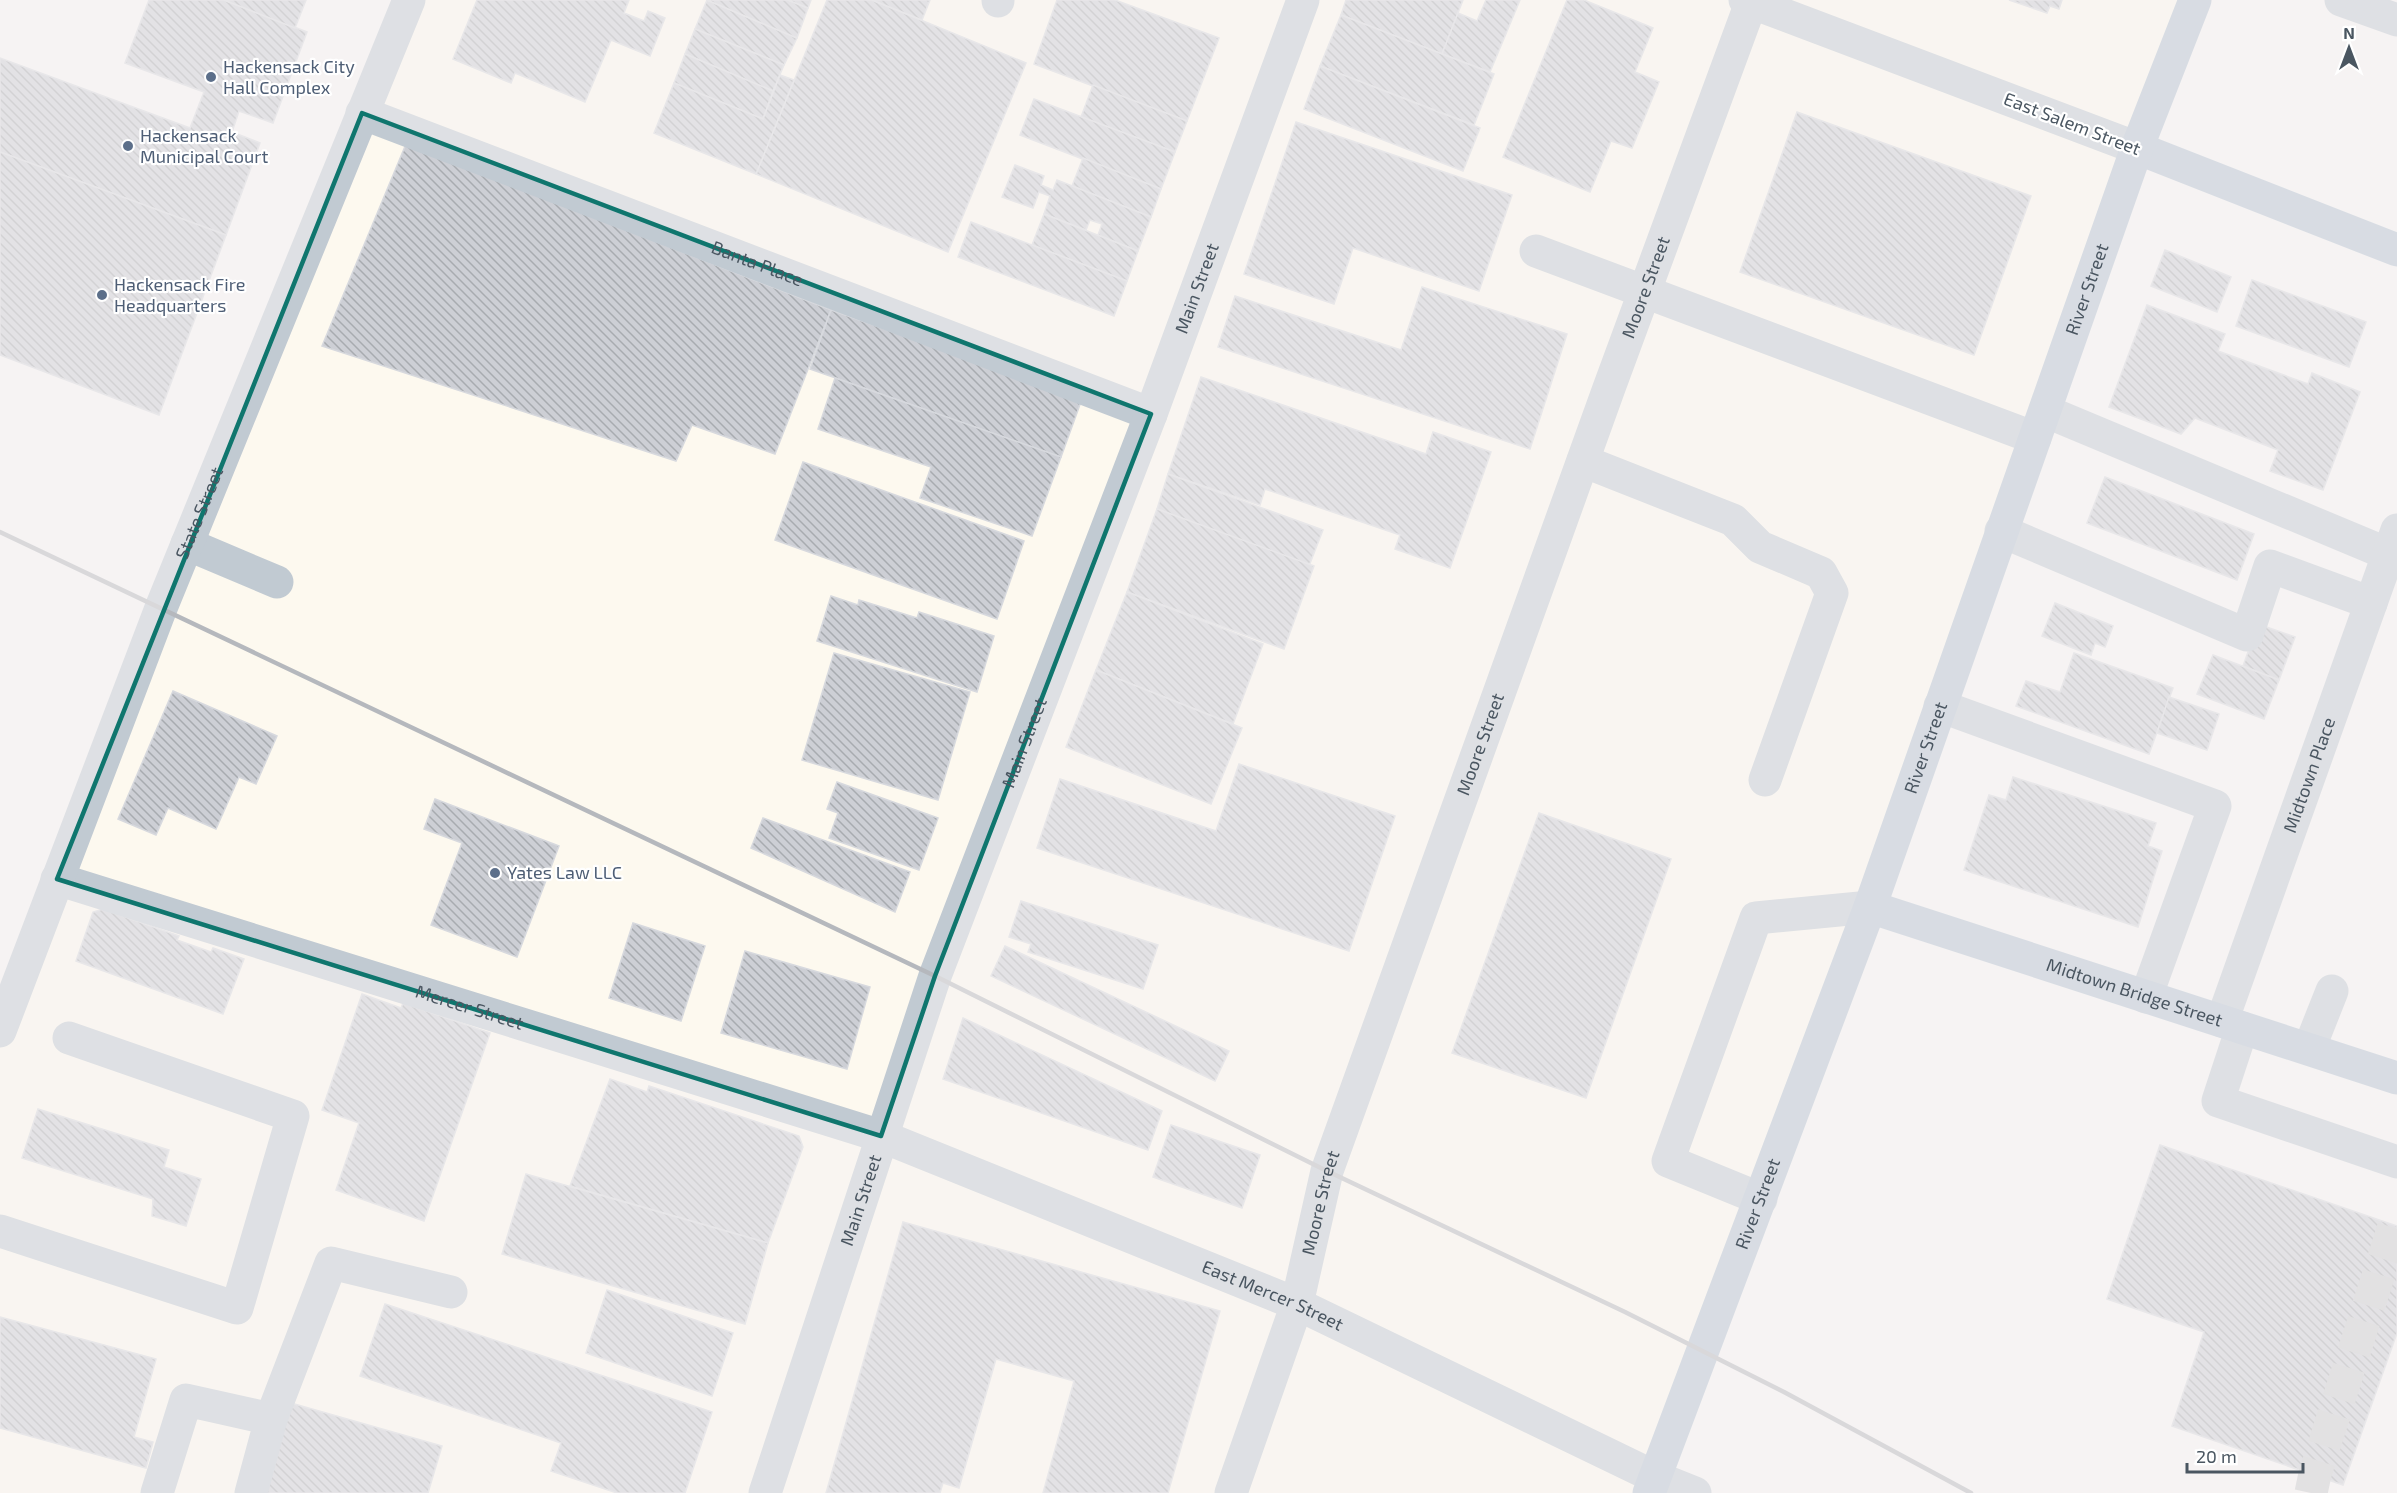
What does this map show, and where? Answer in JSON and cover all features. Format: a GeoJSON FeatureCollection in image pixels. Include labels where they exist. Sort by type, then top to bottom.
{"type":"FeatureCollection","features":[{"type":"Feature","properties":{"kind":"main road","name":"River Street"},"geometry":{"type":"LineString","coordinates":[[1652,1485],[1870,907],[2137,148],[2195,0]]}},
{"type":"Feature","properties":{"kind":"main road","name":"East Salem Street"},"geometry":{"type":"LineString","coordinates":[[2137,148],[2397,250]]}},
{"type":"Feature","properties":{"kind":"main road","name":"Midtown Bridge Street"},"geometry":{"type":"LineString","coordinates":[[1870,907],[2397,1078]]}},
{"type":"Feature","properties":{"kind":"street","name":"State Street"},"geometry":{"type":"LineString","coordinates":[[1,1023],[187,544],[409,0]]}},
{"type":"Feature","properties":{"kind":"street","name":"Main Street"},"geometry":{"type":"LineString","coordinates":[[765,1493],[934,976],[1151,414],[1304,0]]}},
{"type":"Feature","properties":{"kind":"street"},"geometry":{"type":"LineString","coordinates":[[2341,0],[2397,20]]}},
{"type":"Feature","properties":{"kind":"street","name":"East Salem Street"},"geometry":{"type":"LineString","coordinates":[[1750,1],[2137,148]]}},
{"type":"Feature","properties":{"kind":"street","name":"Moore Street"},"geometry":{"type":"LineString","coordinates":[[1231,1493],[1297,1304],[1327,1171],[1750,1]]}},
{"type":"Feature","properties":{"kind":"street","name":"Banta Place"},"geometry":{"type":"LineString","coordinates":[[362,113],[1151,414]]}},
{"type":"Feature","properties":{"kind":"street"},"geometry":{"type":"LineString","coordinates":[[1536,251],[2393,542]]}},
{"type":"Feature","properties":{"kind":"street"},"geometry":{"type":"LineString","coordinates":[[1584,461],[1733,520],[1760,547],[1821,573],[1832,593],[1765,780]]}},
{"type":"Feature","properties":{"kind":"street"},"geometry":{"type":"LineString","coordinates":[[2001,531],[2247,635],[2270,566],[2371,603]]}},
{"type":"Feature","properties":{"kind":"street","name":"Midtown Place"},"geometry":{"type":"LineString","coordinates":[[2393,542],[2232,1024],[2218,1101],[2397,1162]]}},
{"type":"Feature","properties":{"kind":"street"},"geometry":{"type":"LineString","coordinates":[[187,544],[277,582]]}},
{"type":"Feature","properties":{"kind":"street"},"geometry":{"type":"LineString","coordinates":[[1940,706],[2215,806],[2146,997]]}},
{"type":"Feature","properties":{"kind":"street","name":"Mercer Street"},"geometry":{"type":"LineString","coordinates":[[57,879],[881,1136]]}},
{"type":"Feature","properties":{"kind":"street"},"geometry":{"type":"LineString","coordinates":[[1761,1199],[1668,1161],[1756,918],[1870,907]]}},
{"type":"Feature","properties":{"kind":"street"},"geometry":{"type":"LineString","coordinates":[[2309,1049],[2332,991]]}},
{"type":"Feature","properties":{"kind":"street"},"geometry":{"type":"LineString","coordinates":[[0,1231],[237,1308],[293,1116],[69,1038]]}},
{"type":"Feature","properties":{"kind":"street","name":"East Mercer Street"},"geometry":{"type":"LineString","coordinates":[[881,1136],[1297,1304],[1652,1485],[1695,1493]]}},
{"type":"Feature","properties":{"kind":"street"},"geometry":{"type":"LineString","coordinates":[[251,1493],[271,1419],[331,1263],[451,1292]]}},
{"type":"Feature","properties":{"kind":"street"},"geometry":{"type":"LineString","coordinates":[[157,1493],[186,1400],[271,1419]]}},
{"type":"Feature","properties":{"kind":"highlighted area"},"geometry":{"type":"Polygon","coordinates":[[[362,113],[1151,414],[935,976],[881,1136],[57,879],[362,113]]]}},
{"type":"Feature","properties":{"kind":"shaded area"},"geometry":{"type":"Polygon","coordinates":[[[409,0],[2195,0],[1649,1493],[0,1493],[0,1031],[409,0]]]}},
{"type":"Feature","properties":{"kind":"building"},"geometry":{"type":"Polygon","coordinates":[[[149,0],[224,0],[307,32],[273,123],[239,111],[232,132],[260,143],[226,235],[0,152],[0,58],[190,128],[204,92],[125,63],[149,0]]]}},
{"type":"Feature","properties":{"kind":"building"},"geometry":{"type":"Polygon","coordinates":[[[224,0],[306,0],[295,28],[224,0]]]}},
{"type":"Feature","properties":{"kind":"building"},"geometry":{"type":"Polygon","coordinates":[[[477,0],[629,0],[624,13],[644,21],[648,11],[665,18],[650,56],[611,40],[585,102],[515,73],[511,83],[453,59],[477,0]]]}},
{"type":"Feature","properties":{"kind":"building"},"geometry":{"type":"Polygon","coordinates":[[[707,0],[797,38],[784,65],[695,29],[707,0]]]}},
{"type":"Feature","properties":{"kind":"building"},"geometry":{"type":"Polygon","coordinates":[[[707,0],[788,0],[808,8],[797,38],[707,0]]]}},
{"type":"Feature","properties":{"kind":"building"},"geometry":{"type":"Polygon","coordinates":[[[788,0],[811,0],[808,8],[788,0]]]}},
{"type":"Feature","properties":{"kind":"building"},"geometry":{"type":"Polygon","coordinates":[[[827,0],[872,0],[1026,63],[948,252],[756,174],[827,0]]]}},
{"type":"Feature","properties":{"kind":"building"},"geometry":{"type":"Polygon","coordinates":[[[872,0],[930,0],[922,20],[872,0]]]}},
{"type":"Feature","properties":{"kind":"building"},"geometry":{"type":"Polygon","coordinates":[[[1057,0],[1115,0],[1219,38],[1187,121],[1034,64],[1057,0]]]}},
{"type":"Feature","properties":{"kind":"building"},"geometry":{"type":"Polygon","coordinates":[[[1346,0],[1463,0],[1442,54],[1341,15],[1346,0]]]}},
{"type":"Feature","properties":{"kind":"building"},"geometry":{"type":"Polygon","coordinates":[[[1486,0],[1520,0],[1490,72],[1442,54],[1458,13],[1477,21],[1486,0]]]}},
{"type":"Feature","properties":{"kind":"building"},"geometry":{"type":"Polygon","coordinates":[[[1567,0],[1584,0],[1653,28],[1635,72],[1659,82],[1632,148],[1611,141],[1590,192],[1503,157],[1567,0]]]}},
{"type":"Feature","properties":{"kind":"building"},"geometry":{"type":"Polygon","coordinates":[[[2009,0],[2062,0],[2059,9],[2050,6],[2047,13],[2009,0]]]}},
{"type":"Feature","properties":{"kind":"building"},"geometry":{"type":"Polygon","coordinates":[[[1341,15],[1494,74],[1474,125],[1320,66],[1341,15]]]}},
{"type":"Feature","properties":{"kind":"building"},"geometry":{"type":"Polygon","coordinates":[[[695,29],[784,65],[773,91],[685,54],[695,29]]]}},
{"type":"Feature","properties":{"kind":"building"},"geometry":{"type":"Polygon","coordinates":[[[685,54],[773,91],[763,119],[674,83],[685,54]]]}},
{"type":"Feature","properties":{"kind":"building"},"geometry":{"type":"Polygon","coordinates":[[[1320,66],[1480,128],[1463,171],[1304,109],[1320,66]]]}},
{"type":"Feature","properties":{"kind":"building"},"geometry":{"type":"Polygon","coordinates":[[[780,75],[794,80],[756,174],[654,133],[674,83],[763,119],[780,75]]]}},
{"type":"Feature","properties":{"kind":"building"},"geometry":{"type":"Polygon","coordinates":[[[1093,85],[1187,121],[1175,152],[1081,117],[1093,85]]]}},
{"type":"Feature","properties":{"kind":"building"},"geometry":{"type":"Polygon","coordinates":[[[1034,99],[1175,152],[1161,189],[1020,135],[1034,99]]]}},
{"type":"Feature","properties":{"kind":"building"},"geometry":{"type":"Polygon","coordinates":[[[1797,112],[2031,196],[1974,355],[1740,272],[1797,112]]]}},
{"type":"Feature","properties":{"kind":"building"},"geometry":{"type":"Polygon","coordinates":[[[1296,122],[1512,195],[1479,291],[1353,248],[1334,304],[1244,274],[1296,122]]]}},
{"type":"Feature","properties":{"kind":"building"},"geometry":{"type":"Polygon","coordinates":[[[406,144],[831,310],[775,454],[692,425],[676,461],[322,346],[406,144]]]}},
{"type":"Feature","properties":{"kind":"building","name":"Hackensack Fire Headquarters"},"geometry":{"type":"Polygon","coordinates":[[[0,152],[226,235],[159,415],[0,355],[0,152]]]}},
{"type":"Feature","properties":{"kind":"building"},"geometry":{"type":"Polygon","coordinates":[[[1083,158],[1161,189],[1151,217],[1072,186],[1083,158]]]}},
{"type":"Feature","properties":{"kind":"building"},"geometry":{"type":"Polygon","coordinates":[[[1015,165],[1044,176],[1041,185],[1053,190],[1057,180],[1151,217],[1138,251],[1098,235],[1102,224],[1090,220],[1086,230],[1044,214],[1050,196],[1039,192],[1033,208],[1002,197],[1015,165]]]}},
{"type":"Feature","properties":{"kind":"building"},"geometry":{"type":"Polygon","coordinates":[[[1044,214],[1138,251],[1127,281],[1032,245],[1044,214]]]}},
{"type":"Feature","properties":{"kind":"building"},"geometry":{"type":"Polygon","coordinates":[[[971,222],[1127,281],[1114,316],[958,257],[971,222]]]}},
{"type":"Feature","properties":{"kind":"building"},"geometry":{"type":"Polygon","coordinates":[[[2165,250],[2231,277],[2217,312],[2151,286],[2165,250]]]}},
{"type":"Feature","properties":{"kind":"building"},"geometry":{"type":"Polygon","coordinates":[[[2252,280],[2366,322],[2349,367],[2236,326],[2252,280]]]}},
{"type":"Feature","properties":{"kind":"building"},"geometry":{"type":"Polygon","coordinates":[[[1422,287],[1567,334],[1530,449],[1218,347],[1235,296],[1401,350],[1422,287]]]}},
{"type":"Feature","properties":{"kind":"building"},"geometry":{"type":"Polygon","coordinates":[[[2147,305],[2225,334],[2218,351],[2308,384],[2312,373],[2360,392],[2323,490],[2270,471],[2278,450],[2195,418],[2181,434],[2109,407],[2147,305]]]}},
{"type":"Feature","properties":{"kind":"building"},"geometry":{"type":"Polygon","coordinates":[[[831,310],[1082,399],[1061,457],[810,369],[831,310]]]}},
{"type":"Feature","properties":{"kind":"building"},"geometry":{"type":"Polygon","coordinates":[[[1201,377],[1426,454],[1433,432],[1491,452],[1450,568],[1395,549],[1400,535],[1265,489],[1260,505],[1168,474],[1201,377]]]}},
{"type":"Feature","properties":{"kind":"building"},"geometry":{"type":"Polygon","coordinates":[[[835,378],[1061,457],[1032,536],[920,498],[931,467],[818,429],[835,378]]]}},
{"type":"Feature","properties":{"kind":"building"},"geometry":{"type":"Polygon","coordinates":[[[803,462],[1024,541],[997,619],[775,540],[803,462]]]}},
{"type":"Feature","properties":{"kind":"building"},"geometry":{"type":"Polygon","coordinates":[[[1168,474],[1323,530],[1309,566],[1157,509],[1168,474]]]}},
{"type":"Feature","properties":{"kind":"building"},"geometry":{"type":"Polygon","coordinates":[[[2105,477],[2254,534],[2237,580],[2087,523],[2105,477]]]}},
{"type":"Feature","properties":{"kind":"building"},"geometry":{"type":"Polygon","coordinates":[[[1157,509],[1314,566],[1284,649],[1127,592],[1157,509]]]}},
{"type":"Feature","properties":{"kind":"building"},"geometry":{"type":"Polygon","coordinates":[[[1127,592],[1263,644],[1233,724],[1096,670],[1127,592]]]}},
{"type":"Feature","properties":{"kind":"building"},"geometry":{"type":"Polygon","coordinates":[[[831,596],[858,605],[859,600],[917,618],[919,612],[994,636],[977,692],[817,641],[831,596]]]}},
{"type":"Feature","properties":{"kind":"building"},"geometry":{"type":"Polygon","coordinates":[[[2055,603],[2113,626],[2105,647],[2095,643],[2091,655],[2042,636],[2055,603]]]}},
{"type":"Feature","properties":{"kind":"building"},"geometry":{"type":"Polygon","coordinates":[[[2258,624],[2295,637],[2279,680],[2243,666],[2258,624]]]}},
{"type":"Feature","properties":{"kind":"building"},"geometry":{"type":"Polygon","coordinates":[[[834,653],[970,692],[938,800],[802,760],[834,653]]]}},
{"type":"Feature","properties":{"kind":"building"},"geometry":{"type":"Polygon","coordinates":[[[2074,653],[2173,688],[2149,754],[2016,706],[2026,681],[2060,692],[2074,653]]]}},
{"type":"Feature","properties":{"kind":"building"},"geometry":{"type":"Polygon","coordinates":[[[2213,655],[2279,680],[2264,719],[2197,694],[2213,655]]]}},
{"type":"Feature","properties":{"kind":"building"},"geometry":{"type":"Polygon","coordinates":[[[1096,670],[1242,728],[1211,804],[1066,747],[1096,670]]]}},
{"type":"Feature","properties":{"kind":"building"},"geometry":{"type":"Polygon","coordinates":[[[173,691],[277,736],[256,784],[239,777],[216,829],[168,808],[156,835],[118,819],[173,691]]]}},
{"type":"Feature","properties":{"kind":"building"},"geometry":{"type":"Polygon","coordinates":[[[2169,697],[2219,714],[2207,750],[2157,733],[2169,697]]]}},
{"type":"Feature","properties":{"kind":"building"},"geometry":{"type":"Polygon","coordinates":[[[1239,764],[1395,816],[1349,951],[1037,848],[1060,779],[1216,831],[1239,764]]]}},
{"type":"Feature","properties":{"kind":"building"},"geometry":{"type":"Polygon","coordinates":[[[2013,777],[2156,823],[2148,846],[2162,851],[2138,927],[1964,870],[1989,795],[2006,800],[2013,777]]]}},
{"type":"Feature","properties":{"kind":"building"},"geometry":{"type":"Polygon","coordinates":[[[837,782],[938,818],[919,870],[829,838],[838,813],[827,809],[837,782]]]}},
{"type":"Feature","properties":{"kind":"building"},"geometry":{"type":"Polygon","coordinates":[[[435,799],[559,846],[517,957],[431,925],[462,843],[424,829],[435,799]]]}},
{"type":"Feature","properties":{"kind":"building"},"geometry":{"type":"Polygon","coordinates":[[[1539,813],[1671,859],[1586,1098],[1452,1053],[1539,813]]]}},
{"type":"Feature","properties":{"kind":"building"},"geometry":{"type":"Polygon","coordinates":[[[763,818],[910,872],[895,912],[751,848],[763,818]]]}},
{"type":"Feature","properties":{"kind":"building"},"geometry":{"type":"Polygon","coordinates":[[[1021,901],[1158,945],[1143,989],[1028,952],[1031,944],[1009,937],[1021,901]]]}},
{"type":"Feature","properties":{"kind":"building"},"geometry":{"type":"Polygon","coordinates":[[[103,909],[179,936],[177,940],[211,952],[213,948],[244,959],[223,1014],[76,961],[93,912],[103,909]]]}},
{"type":"Feature","properties":{"kind":"building"},"geometry":{"type":"Polygon","coordinates":[[[633,923],[705,946],[681,1021],[609,998],[633,923]]]}},
{"type":"Feature","properties":{"kind":"building"},"geometry":{"type":"Polygon","coordinates":[[[1005,946],[1229,1051],[1215,1081],[991,976],[1005,946]]]}},
{"type":"Feature","properties":{"kind":"building"},"geometry":{"type":"Polygon","coordinates":[[[745,951],[870,987],[847,1069],[721,1033],[745,951]]]}},
{"type":"Feature","properties":{"kind":"building"},"geometry":{"type":"Polygon","coordinates":[[[362,994],[401,1008],[403,1003],[490,1033],[424,1221],[336,1190],[359,1123],[322,1110],[362,994]]]}},
{"type":"Feature","properties":{"kind":"building"},"geometry":{"type":"Polygon","coordinates":[[[963,1018],[1162,1111],[1148,1150],[943,1079],[963,1018]]]}},
{"type":"Feature","properties":{"kind":"building"},"geometry":{"type":"Polygon","coordinates":[[[610,1079],[647,1092],[649,1086],[799,1136],[803,1147],[768,1243],[570,1186],[610,1079]]]}},
{"type":"Feature","properties":{"kind":"building"},"geometry":{"type":"Polygon","coordinates":[[[38,1109],[169,1150],[164,1167],[201,1179],[186,1226],[152,1216],[153,1199],[22,1158],[38,1109]]]}},
{"type":"Feature","properties":{"kind":"building"},"geometry":{"type":"Polygon","coordinates":[[[1171,1125],[1260,1155],[1242,1208],[1153,1177],[1171,1125]]]}},
{"type":"Feature","properties":{"kind":"building"},"geometry":{"type":"Polygon","coordinates":[[[2160,1145],[2397,1226],[2397,1333],[2343,1485],[2172,1426],[2204,1332],[2107,1299],[2160,1145]]]}},
{"type":"Feature","properties":{"kind":"building"},"geometry":{"type":"Polygon","coordinates":[[[526,1174],[768,1243],[745,1324],[502,1254],[526,1174]]]}},
{"type":"Feature","properties":{"kind":"building"},"geometry":{"type":"Polygon","coordinates":[[[903,1222],[1220,1311],[1168,1493],[1043,1493],[1074,1381],[996,1359],[959,1488],[943,1483],[940,1493],[826,1493],[903,1222]]]}},
{"type":"Feature","properties":{"kind":"building"},"geometry":{"type":"Polygon","coordinates":[[[607,1290],[733,1333],[712,1396],[586,1353],[607,1290]]]}},
{"type":"Feature","properties":{"kind":"building"},"geometry":{"type":"Polygon","coordinates":[[[385,1304],[712,1412],[685,1493],[617,1493],[551,1471],[561,1443],[360,1376],[385,1304]]]}},
{"type":"Feature","properties":{"kind":"building"},"geometry":{"type":"Polygon","coordinates":[[[0,1317],[156,1359],[134,1437],[153,1442],[146,1468],[0,1428],[0,1317]]]}},
{"type":"Feature","properties":{"kind":"building"},"geometry":{"type":"Polygon","coordinates":[[[291,1403],[442,1446],[428,1493],[265,1493],[291,1403]]]}},
{"type":"Feature","properties":{"kind":"tunnel"},"geometry":{"type":"LineString","coordinates":[[2311,1493],[2315,1474],[2397,1217]]}},
{"type":"Feature","properties":{"kind":"railway"},"geometry":{"type":"LineString","coordinates":[[0,532],[935,976],[1327,1171],[1625,1312],[1784,1392],[1971,1493]]}},
{"type":"Feature","properties":{"kind":"place","name":"Hackensack City Hall Complex"},"geometry":{"type":"Point","coordinates":[211,77]}},
{"type":"Feature","properties":{"kind":"place","name":"Hackensack Municipal Court"},"geometry":{"type":"Point","coordinates":[128,146]}},
{"type":"Feature","properties":{"kind":"place","name":"Hackensack Fire Headquarters"},"geometry":{"type":"Point","coordinates":[102,295]}},
{"type":"Feature","properties":{"kind":"place","name":"Yates Law LLC"},"geometry":{"type":"Point","coordinates":[495,873]}}]}
